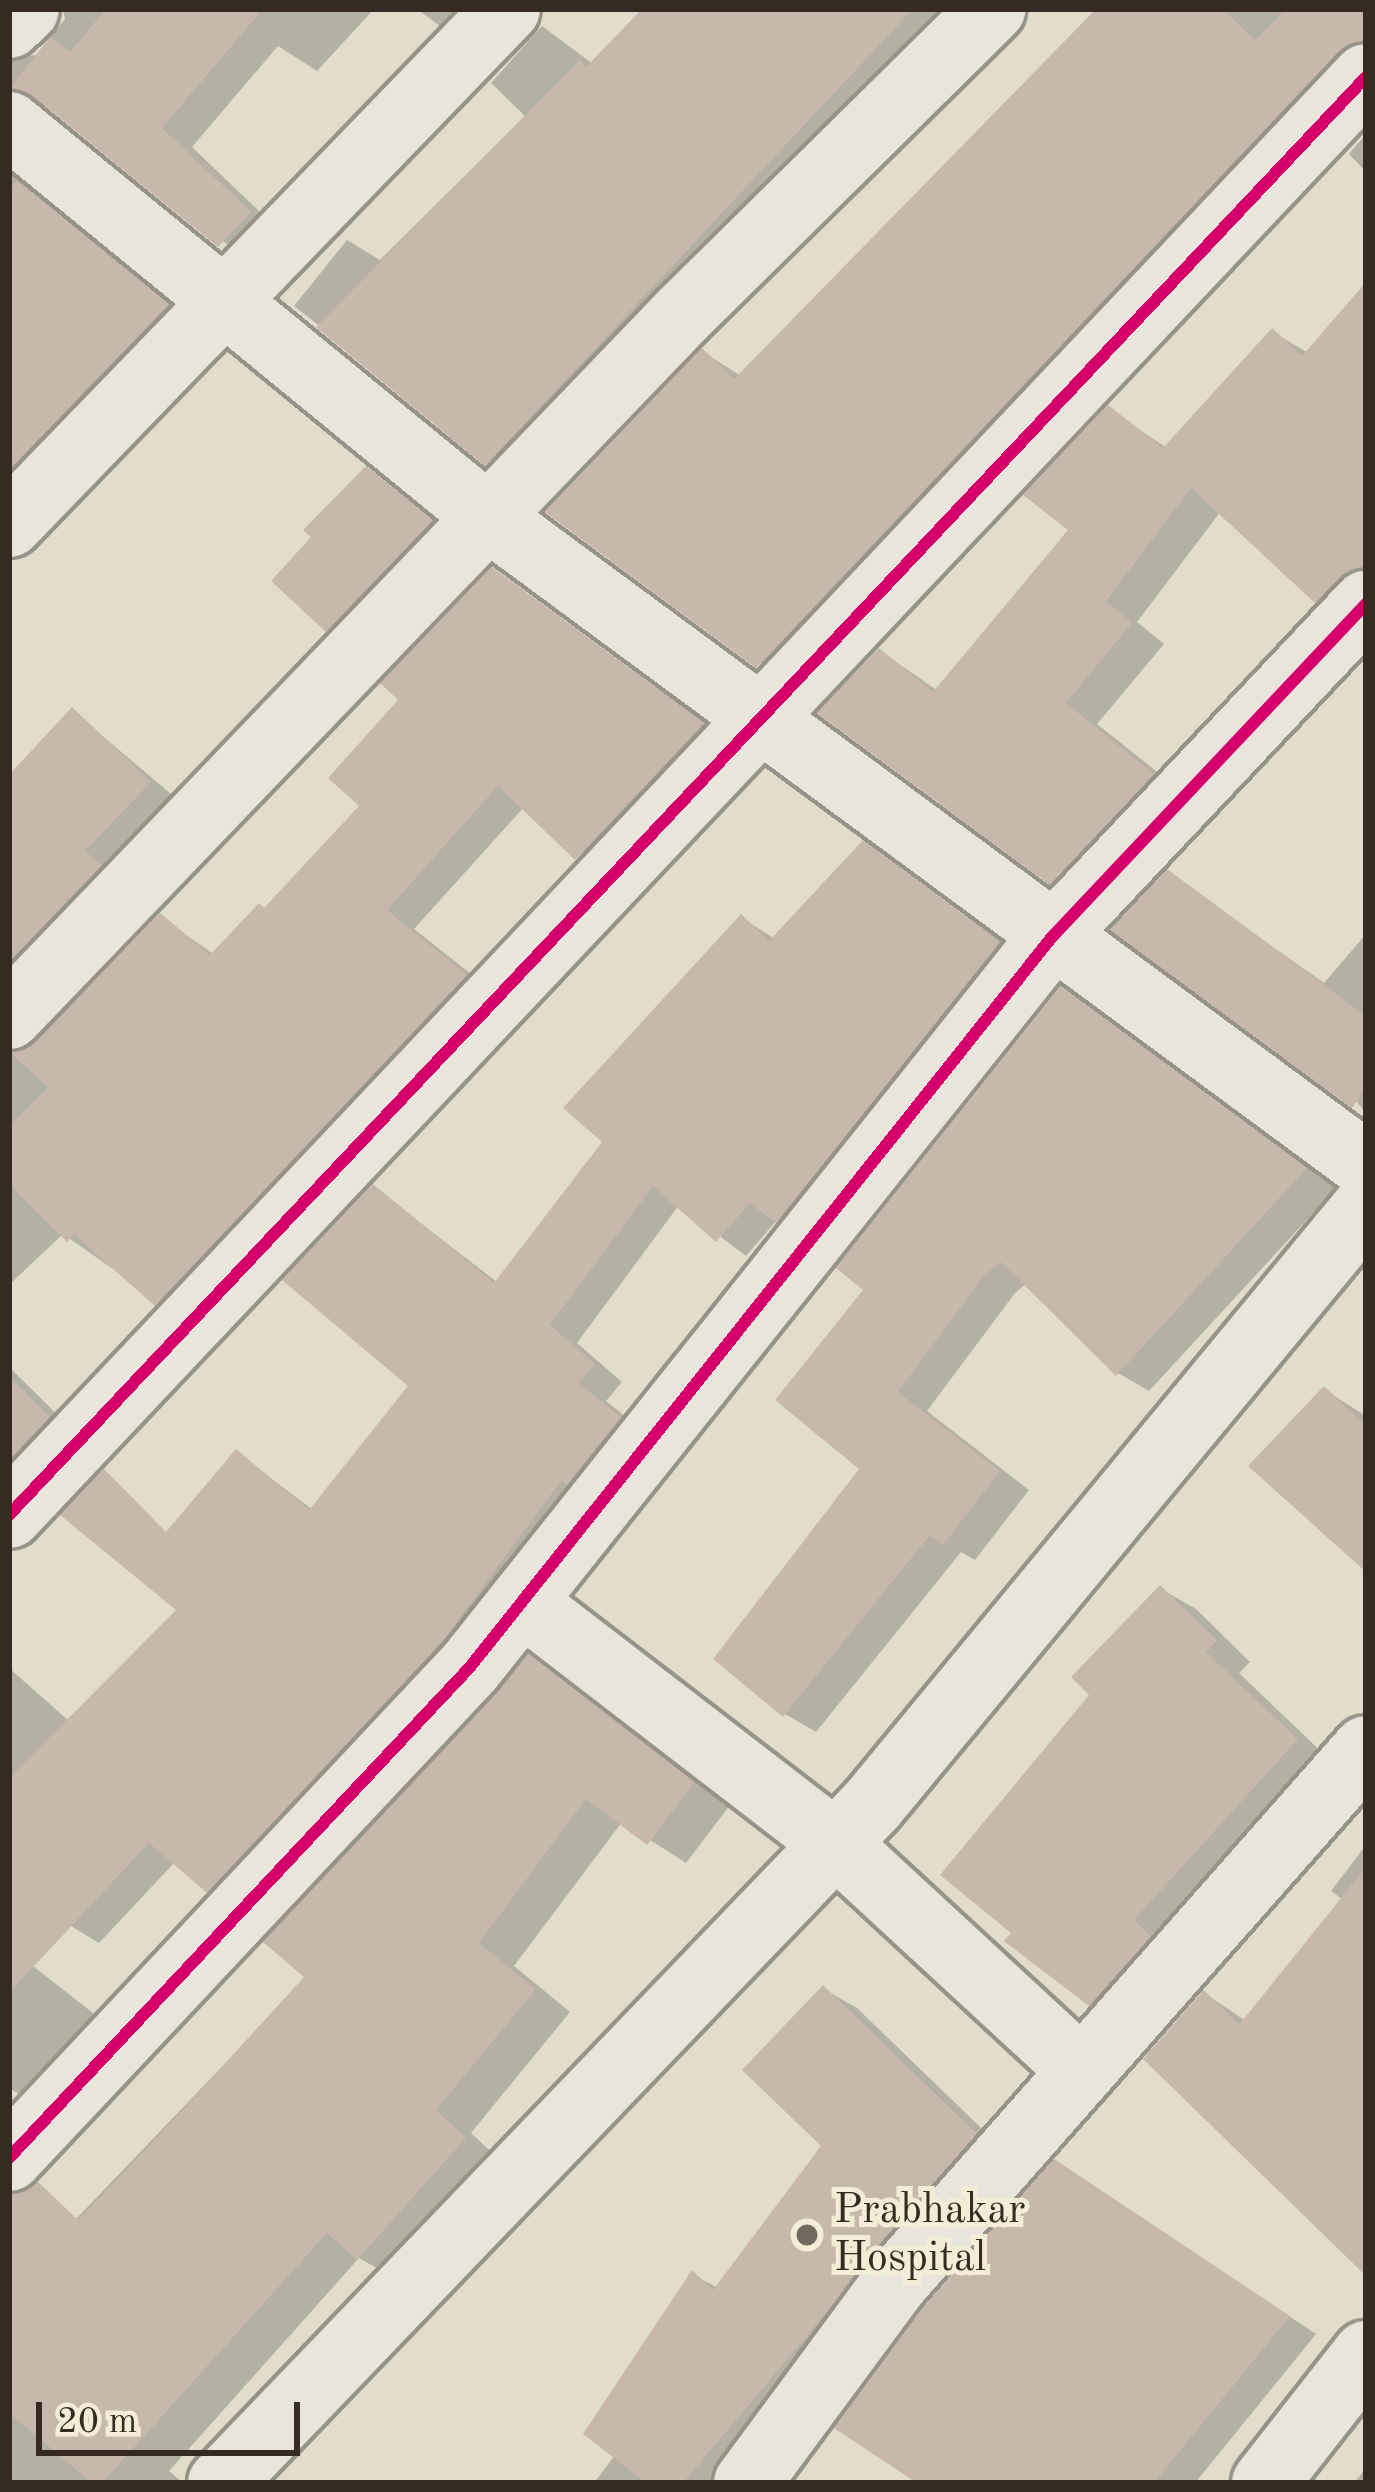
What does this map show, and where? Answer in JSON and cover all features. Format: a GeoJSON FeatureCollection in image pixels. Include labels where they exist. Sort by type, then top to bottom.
{"type":"FeatureCollection","features":[{"type":"Feature","properties":{"kind":"street"},"geometry":{"type":"LineString","coordinates":[[9,25],[26,9]]}},
{"type":"Feature","properties":{"kind":"street"},"geometry":{"type":"LineString","coordinates":[[9,524],[507,9]]}},
{"type":"Feature","properties":{"kind":"street"},"geometry":{"type":"LineString","coordinates":[[9,1016],[488,517],[992,9]]}},
{"type":"Feature","properties":{"kind":"street"},"geometry":{"type":"LineString","coordinates":[[9,1515],[1366,77]]}},
{"type":"Feature","properties":{"kind":"street"},"geometry":{"type":"LineString","coordinates":[[9,125],[488,517],[758,722],[1366,1165]]}},
{"type":"Feature","properties":{"kind":"street"},"geometry":{"type":"LineString","coordinates":[[9,2158],[470,1667],[1052,937],[1366,604]]}},
{"type":"Feature","properties":{"kind":"street"},"geometry":{"type":"LineString","coordinates":[[221,2483],[835,1843],[1366,1207]]}},
{"type":"Feature","properties":{"kind":"street"},"geometry":{"type":"LineString","coordinates":[[522,1602],[835,1843],[1082,2071]]}},
{"type":"Feature","properties":{"kind":"street"},"geometry":{"type":"LineString","coordinates":[[746,2483],[894,2284],[1366,1749]]}},
{"type":"Feature","properties":{"kind":"street"},"geometry":{"type":"LineString","coordinates":[[1264,2483],[1366,2354]]}},
{"type":"Feature","properties":{"kind":"building"},"geometry":{"type":"Polygon","coordinates":[[[106,9],[263,9],[162,128],[251,212],[218,247],[33,96],[9,88],[51,37],[70,52],[106,9]]]}},
{"type":"Feature","properties":{"kind":"building"},"geometry":{"type":"Polygon","coordinates":[[[642,9],[913,9],[485,466],[316,327],[580,60],[586,67],[642,9]]]}},
{"type":"Feature","properties":{"kind":"building"},"geometry":{"type":"Polygon","coordinates":[[[1096,9],[1223,9],[1255,40],[1286,9],[1366,9],[1366,41],[1339,51],[756,668],[545,512],[702,348],[734,379],[1096,9]]]}},
{"type":"Feature","properties":{"kind":"building"},"geometry":{"type":"Polygon","coordinates":[[[17,180],[169,304],[9,470],[9,188],[17,180]]]}},
{"type":"Feature","properties":{"kind":"building"},"geometry":{"type":"Polygon","coordinates":[[[1366,282],[1366,567],[1340,578],[1315,603],[1191,488],[1106,601],[1132,623],[1066,703],[1154,774],[1050,885],[817,713],[879,648],[933,692],[1068,530],[1023,495],[1108,405],[1163,448],[1272,328],[1302,356],[1366,282]]]}},
{"type":"Feature","properties":{"kind":"building"},"geometry":{"type":"Polygon","coordinates":[[[366,466],[433,520],[326,632],[271,581],[311,537],[303,530],[366,466]]]}},
{"type":"Feature","properties":{"kind":"building"},"geometry":{"type":"Polygon","coordinates":[[[492,567],[704,723],[575,860],[498,786],[387,910],[467,975],[155,1306],[74,1234],[67,1242],[9,1184],[9,1126],[48,1087],[9,1052],[36,1042],[160,913],[210,955],[259,903],[264,908],[359,806],[328,778],[398,700],[380,683],[492,567]]]}},
{"type":"Feature","properties":{"kind":"building"},"geometry":{"type":"Polygon","coordinates":[[[72,707],[151,782],[85,851],[102,865],[9,962],[9,775],[72,707]]]}},
{"type":"Feature","properties":{"kind":"building"},"geometry":{"type":"Polygon","coordinates":[[[863,840],[1000,942],[776,1223],[750,1203],[716,1242],[653,1186],[550,1325],[595,1364],[579,1383],[621,1417],[567,1485],[561,1481],[442,1642],[207,1893],[149,1843],[9,1993],[9,1778],[176,1610],[60,1515],[104,1469],[166,1532],[236,1449],[309,1510],[408,1386],[282,1280],[373,1184],[494,1283],[602,1142],[563,1108],[741,914],[769,941],[863,840]]]}},
{"type":"Feature","properties":{"kind":"building"},"geometry":{"type":"Polygon","coordinates":[[[1167,869],[1366,1016],[1366,1088],[1352,1108],[1110,930],[1167,869]]]}},
{"type":"Feature","properties":{"kind":"building"},"geometry":{"type":"Polygon","coordinates":[[[1061,986],[1307,1168],[1116,1376],[1001,1262],[984,1276],[898,1392],[1000,1471],[943,1545],[930,1535],[783,1717],[713,1659],[859,1469],[775,1400],[863,1290],[836,1268],[1061,986]]]}},
{"type":"Feature","properties":{"kind":"building"},"geometry":{"type":"Polygon","coordinates":[[[9,1376],[50,1417],[9,1460],[9,1376]]]}},
{"type":"Feature","properties":{"kind":"building"},"geometry":{"type":"Polygon","coordinates":[[[1324,1386],[1366,1426],[1366,1572],[1248,1466],[1324,1386]]]}},
{"type":"Feature","properties":{"kind":"building"},"geometry":{"type":"Polygon","coordinates":[[[1160,1585],[1217,1640],[1206,1652],[1298,1739],[1134,1920],[1151,1937],[1089,2006],[1004,1941],[1011,1933],[940,1875],[1089,1695],[1071,1677],[1160,1585]]]}},
{"type":"Feature","properties":{"kind":"building"},"geometry":{"type":"Polygon","coordinates":[[[528,1654],[695,1782],[647,1845],[586,1799],[479,1943],[536,1989],[436,2110],[466,2138],[357,2260],[327,2233],[102,2483],[92,2483],[9,2413],[9,2194],[38,2182],[78,2220],[154,2141],[304,1977],[263,1942],[528,1654]]]}},
{"type":"Feature","properties":{"kind":"building"},"geometry":{"type":"Polygon","coordinates":[[[1366,1867],[1366,2276],[1143,2059],[1204,1990],[1239,2025],[1366,1867]]]}},
{"type":"Feature","properties":{"kind":"building"},"geometry":{"type":"Polygon","coordinates":[[[823,1985],[977,2134],[683,2483],[646,2483],[583,2434],[692,2270],[713,2290],[821,2146],[742,2070],[823,1985]]]}},
{"type":"Feature","properties":{"kind":"building"},"geometry":{"type":"Polygon","coordinates":[[[1054,2159],[1290,2316],[1154,2483],[917,2483],[834,2428],[923,2308],[1054,2159]]]}},
{"type":"Feature","properties":{"kind":"cycle path"},"geometry":{"type":"LineString","coordinates":[[9,1515],[1366,77]]}},
{"type":"Feature","properties":{"kind":"cycle path"},"geometry":{"type":"LineString","coordinates":[[9,2158],[470,1667],[1052,937],[1366,604]]}},
{"type":"Feature","properties":{"kind":"place","name":"Prabhakar Hospital"},"geometry":{"type":"Point","coordinates":[807,2235]}}]}
